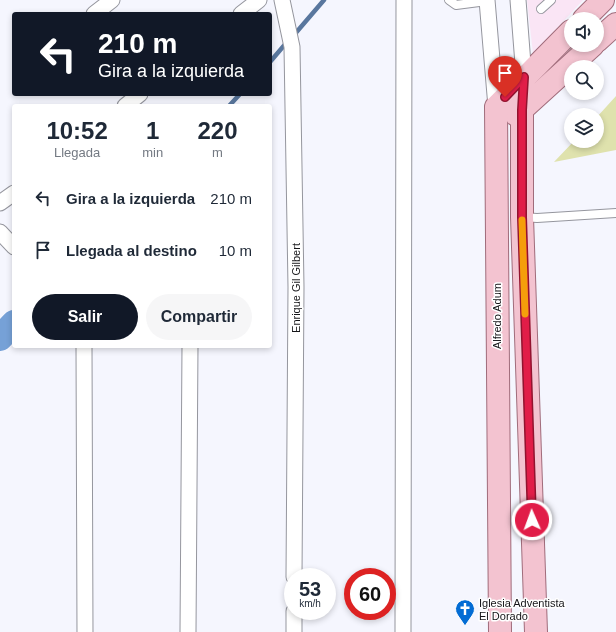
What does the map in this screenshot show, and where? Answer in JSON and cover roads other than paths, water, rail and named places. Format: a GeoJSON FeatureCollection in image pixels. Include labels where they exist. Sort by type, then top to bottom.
{"type":"FeatureCollection","features":[{"type":"Feature","properties":{"kind":"main road"},"geometry":{"type":"LineString","coordinates":[[591,12],[603,0]]}},
{"type":"Feature","properties":{"kind":"main road"},"geometry":{"type":"LineString","coordinates":[[604,35],[616,24]]}},
{"type":"Feature","properties":{"kind":"main road"},"geometry":{"type":"LineString","coordinates":[[496,107],[564,38]]}},
{"type":"Feature","properties":{"kind":"main road"},"geometry":{"type":"LineString","coordinates":[[496,133],[585,52]]}},
{"type":"Feature","properties":{"kind":"main road"},"geometry":{"type":"LineString","coordinates":[[524,77],[522,110],[522,217],[536,632]]}},
{"type":"Feature","properties":{"kind":"main road","name":"Alfredo Adum"},"geometry":{"type":"LineString","coordinates":[[496,107],[500,632]]}},
{"type":"Feature","properties":{"kind":"street"},"geometry":{"type":"LineString","coordinates":[[97,12],[112,0]]}},
{"type":"Feature","properties":{"kind":"street"},"geometry":{"type":"LineString","coordinates":[[244,12],[259,0]]}},
{"type":"Feature","properties":{"kind":"street"},"geometry":{"type":"LineString","coordinates":[[403,632],[404,0]]}},
{"type":"Feature","properties":{"kind":"street","name":"Alfredo Adum"},"geometry":{"type":"LineString","coordinates":[[487,0],[496,107]]}},
{"type":"Feature","properties":{"kind":"street"},"geometry":{"type":"LineString","coordinates":[[518,0],[524,77]]}},
{"type":"Feature","properties":{"kind":"street","name":"Enrique Gil Gilbert"},"geometry":{"type":"LineString","coordinates":[[283,2],[292,48],[296,287],[294,568]]}},
{"type":"Feature","properties":{"kind":"street"},"geometry":{"type":"LineString","coordinates":[[128,104],[138,96]]}},
{"type":"Feature","properties":{"kind":"street"},"geometry":{"type":"LineString","coordinates":[[0,204],[12,195]]}},
{"type":"Feature","properties":{"kind":"street"},"geometry":{"type":"LineString","coordinates":[[0,232],[12,246]]}},
{"type":"Feature","properties":{"kind":"street"},"geometry":{"type":"LineString","coordinates":[[84,348],[85,632]]}},
{"type":"Feature","properties":{"kind":"street"},"geometry":{"type":"LineString","coordinates":[[188,632],[190,348]]}},
{"type":"Feature","properties":{"kind":"street"},"geometry":{"type":"LineString","coordinates":[[294,620],[294,632]]}},
{"type":"Feature","properties":{"kind":"lane"},"geometry":{"type":"LineString","coordinates":[[449,0],[456,5],[487,0]]}},
{"type":"Feature","properties":{"kind":"lane"},"geometry":{"type":"LineString","coordinates":[[541,9],[551,0]]}},
{"type":"Feature","properties":{"kind":"lane"},"geometry":{"type":"LineString","coordinates":[[522,217],[537,218],[616,212]]}},
{"type":"Feature","properties":{"kind":"waterway"},"geometry":{"type":"LineString","coordinates":[[294,35],[324,0]]}},
{"type":"Feature","properties":{"kind":"waterway"},"geometry":{"type":"LineString","coordinates":[[272,60],[287,42]]}},
{"type":"Feature","properties":{"kind":"waterway"},"geometry":{"type":"LineString","coordinates":[[231,104],[238,96]]}},
{"type":"Feature","properties":{"kind":"waterway"},"geometry":{"type":"LineString","coordinates":[[0,338],[12,325]]}},
{"type":"Feature","properties":{"kind":"place","name":"Iglesia Adventista El Dorado"},"geometry":{"type":"Point","coordinates":[465,626]}}]}
